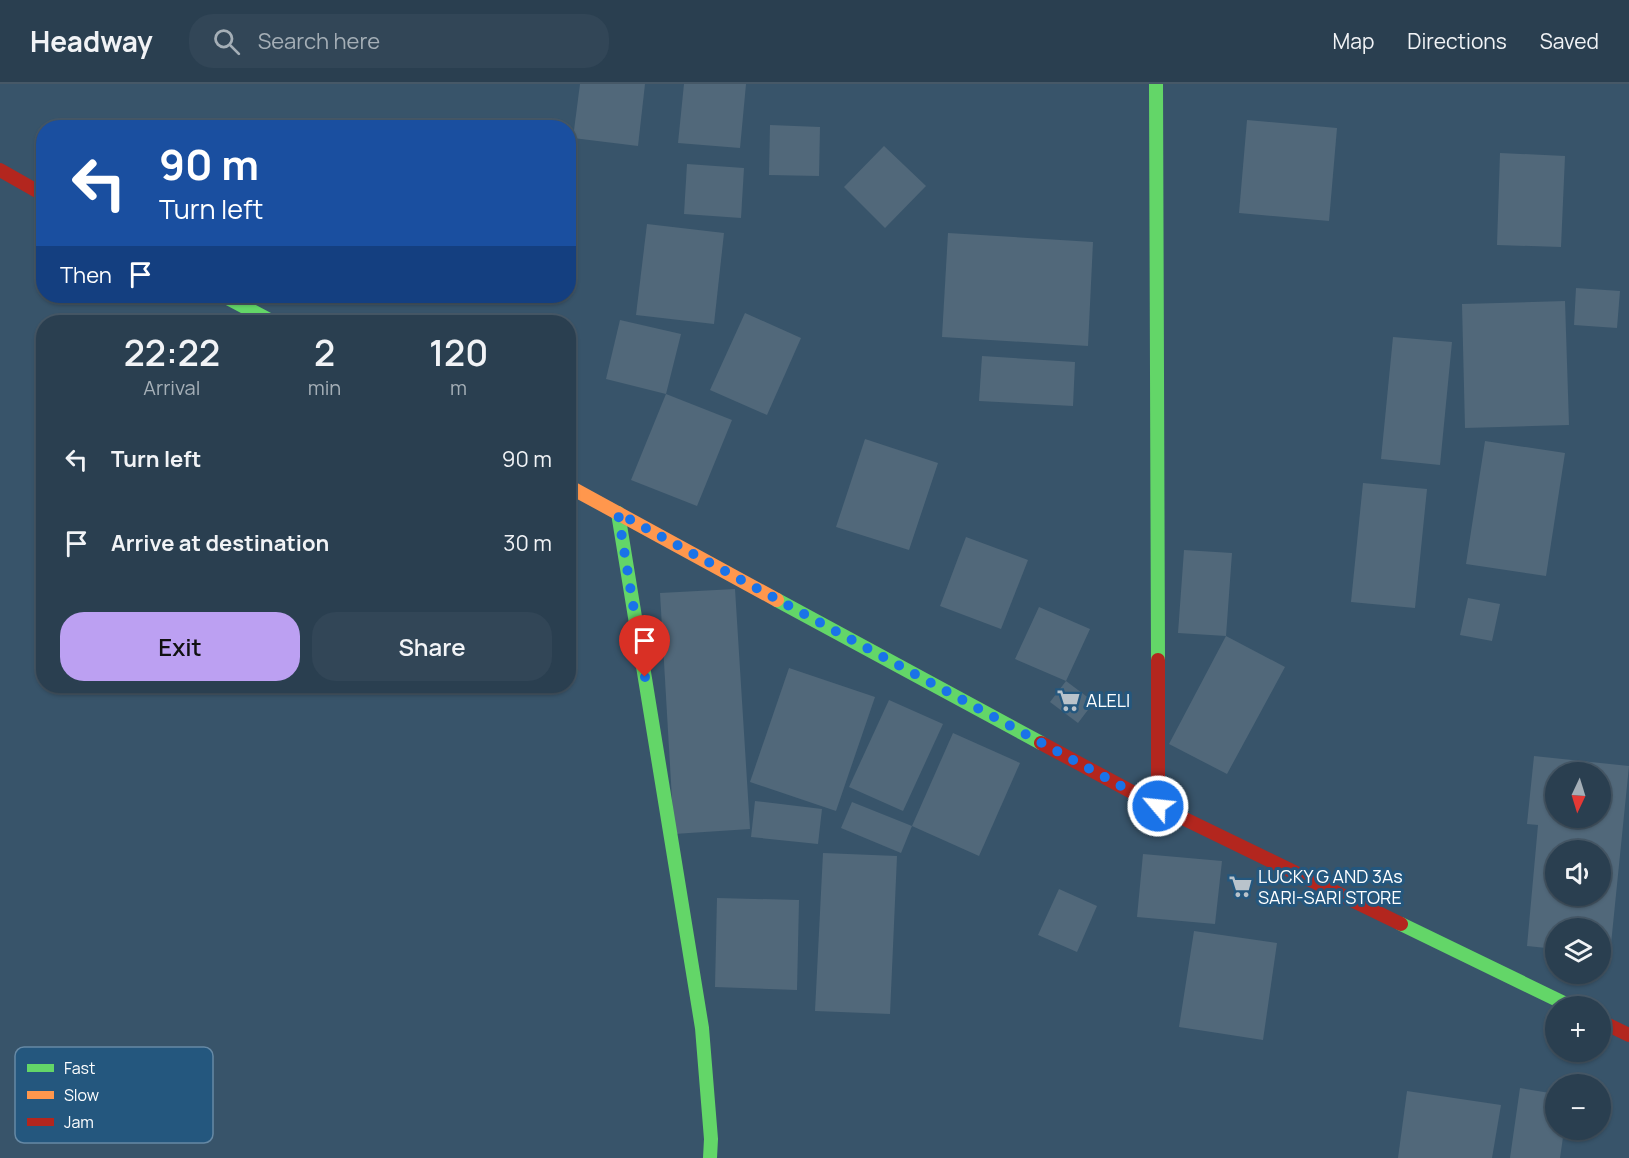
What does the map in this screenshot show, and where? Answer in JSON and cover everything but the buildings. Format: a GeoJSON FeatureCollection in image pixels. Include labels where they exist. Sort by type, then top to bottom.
{"type":"FeatureCollection","features":[{"type":"Feature","properties":{"kind":"street"},"geometry":{"type":"LineString","coordinates":[[1156,84],[1158,806]]}},
{"type":"Feature","properties":{"kind":"street"},"geometry":{"type":"LineString","coordinates":[[0,170],[36,190]]}},
{"type":"Feature","properties":{"kind":"street"},"geometry":{"type":"LineString","coordinates":[[237,303],[260,315]]}},
{"type":"Feature","properties":{"kind":"street"},"geometry":{"type":"LineString","coordinates":[[576,490],[1158,806],[1549,996]]}},
{"type":"Feature","properties":{"kind":"street"},"geometry":{"type":"LineString","coordinates":[[618,513],[702,1028],[711,1139],[710,1158]]}},
{"type":"Feature","properties":{"kind":"street"},"geometry":{"type":"LineString","coordinates":[[1611,1026],[1629,1035]]}},
{"type":"Feature","properties":{"kind":"traffic: fast"},"geometry":{"type":"LineString","coordinates":[[1156,84],[1158,660]]}},
{"type":"Feature","properties":{"kind":"traffic: fast"},"geometry":{"type":"LineString","coordinates":[[237,303],[260,315]]}},
{"type":"Feature","properties":{"kind":"traffic: fast"},"geometry":{"type":"LineString","coordinates":[[618,513],[702,1028],[711,1139],[710,1158]]}},
{"type":"Feature","properties":{"kind":"traffic: fast"},"geometry":{"type":"LineString","coordinates":[[777,600],[1041,743]]}},
{"type":"Feature","properties":{"kind":"traffic: fast"},"geometry":{"type":"LineString","coordinates":[[1401,924],[1549,996]]}},
{"type":"Feature","properties":{"kind":"traffic: slow"},"geometry":{"type":"LineString","coordinates":[[576,490],[777,600]]}},
{"type":"Feature","properties":{"kind":"traffic: jam"},"geometry":{"type":"LineString","coordinates":[[0,170],[36,190]]}},
{"type":"Feature","properties":{"kind":"traffic: jam"},"geometry":{"type":"LineString","coordinates":[[1158,660],[1158,806]]}},
{"type":"Feature","properties":{"kind":"traffic: jam"},"geometry":{"type":"LineString","coordinates":[[1041,743],[1158,806],[1401,924]]}},
{"type":"Feature","properties":{"kind":"traffic: jam"},"geometry":{"type":"LineString","coordinates":[[1611,1026],[1629,1035]]}},
{"type":"Feature","properties":{"kind":"place","name":"ALELI"},"geometry":{"type":"Point","coordinates":[1068,701]}},
{"type":"Feature","properties":{"kind":"place","name":"LUCKY G AND 3As SARI-SARI STORE"},"geometry":{"type":"Point","coordinates":[1240,887]}},
{"type":"Feature","properties":{"kind":"route"},"geometry":{"type":"LineString","coordinates":[[645,677],[618,513],[1158,806]]}}]}
